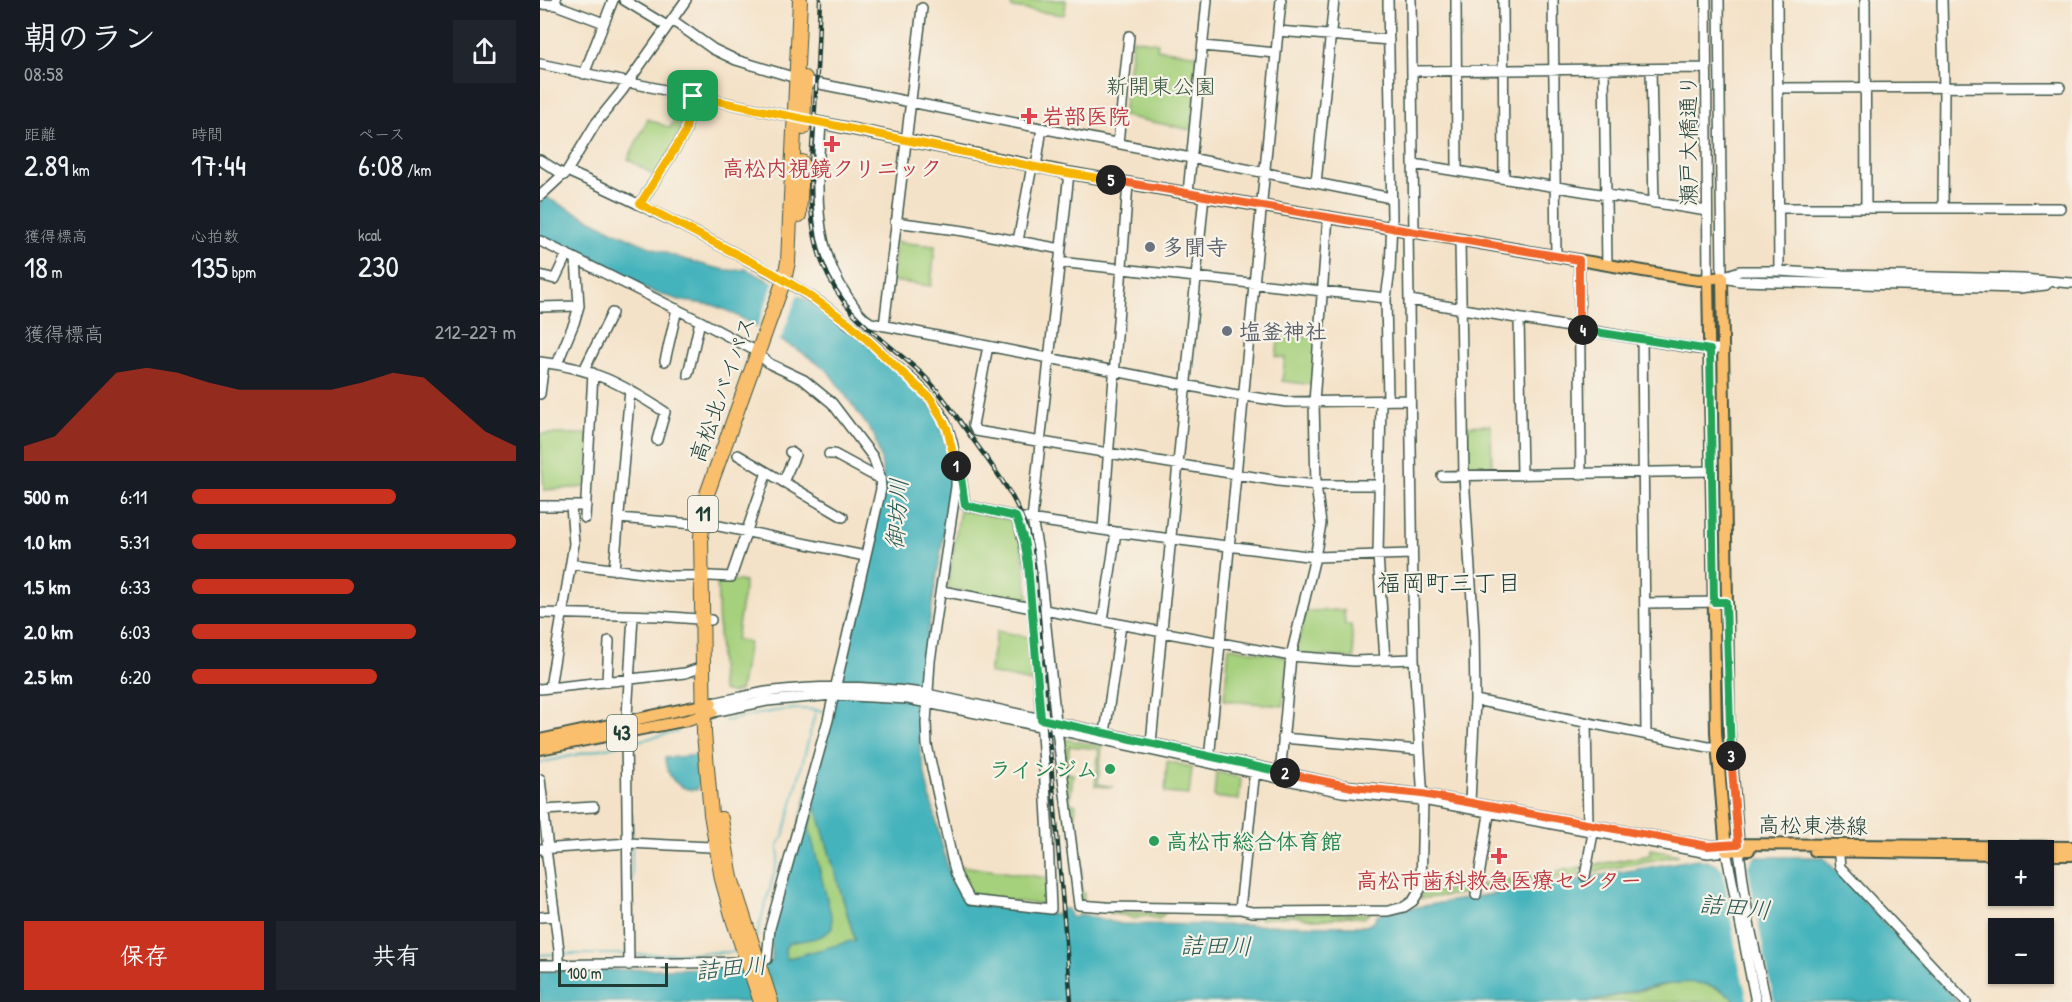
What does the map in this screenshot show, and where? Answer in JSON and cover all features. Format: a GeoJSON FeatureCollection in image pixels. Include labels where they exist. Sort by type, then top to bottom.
{"type":"FeatureCollection","features":[{"type":"Feature","properties":{"kind":"highway","name":"高松北バイパス"},"geometry":{"type":"LineString","coordinates":[[800,0],[801,80]]}},
{"type":"Feature","properties":{"kind":"highway","name":"高松北バイパス"},"geometry":{"type":"LineString","coordinates":[[761,1002],[739,921],[722,879],[708,791],[706,525],[709,487],[761,356],[797,251],[796,185],[799,118],[809,0]]}},
{"type":"Feature","properties":{"kind":"highway","name":"高松北バイパス"},"geometry":{"type":"LineString","coordinates":[[706,620],[703,667],[720,813],[739,921]]}},
{"type":"Feature","properties":{"kind":"highway","name":"高松北バイパス"},"geometry":{"type":"LineString","coordinates":[[752,962],[771,1002]]}},
{"type":"Feature","properties":{"kind":"main road"},"geometry":{"type":"LineString","coordinates":[[799,118],[1069,173],[1688,278],[1722,277]]}},
{"type":"Feature","properties":{"kind":"main road","name":"高松東港線"},"geometry":{"type":"LineString","coordinates":[[1722,277],[1730,747],[1738,850]]}},
{"type":"Feature","properties":{"kind":"main road","name":"高松東港線"},"geometry":{"type":"LineString","coordinates":[[1708,279],[1717,747],[1726,851],[2072,847]]}},
{"type":"Feature","properties":{"kind":"main road","name":"43"},"geometry":{"type":"LineString","coordinates":[[540,749],[626,735],[708,709]]}},
{"type":"Feature","properties":{"kind":"main road","name":"43"},"geometry":{"type":"LineString","coordinates":[[540,740],[626,735]]}},
{"type":"Feature","properties":{"kind":"main road","name":"高松東港線"},"geometry":{"type":"LineString","coordinates":[[1838,848],[1988,854]]}},
{"type":"Feature","properties":{"kind":"main road"},"geometry":{"type":"LineString","coordinates":[[2054,855],[2072,855]]}},
{"type":"Feature","properties":{"kind":"street"},"geometry":{"type":"LineString","coordinates":[[584,74],[613,0]]}},
{"type":"Feature","properties":{"kind":"street"},"geometry":{"type":"LineString","coordinates":[[624,0],[670,23],[713,50],[736,60],[801,80],[1391,198]]}},
{"type":"Feature","properties":{"kind":"street"},"geometry":{"type":"LineString","coordinates":[[542,195],[566,173],[596,123],[686,0]]}},
{"type":"Feature","properties":{"kind":"street"},"geometry":{"type":"LineString","coordinates":[[1188,193],[1207,0]]}},
{"type":"Feature","properties":{"kind":"street"},"geometry":{"type":"LineString","coordinates":[[1209,759],[1281,0]]}},
{"type":"Feature","properties":{"kind":"street"},"geometry":{"type":"LineString","coordinates":[[1316,183],[1334,0]]}},
{"type":"Feature","properties":{"kind":"street"},"geometry":{"type":"LineString","coordinates":[[1385,660],[1378,555],[1378,485],[1391,228],[1388,0]]}},
{"type":"Feature","properties":{"kind":"street"},"geometry":{"type":"LineString","coordinates":[[1069,173],[1032,519],[1038,551],[1079,905],[1106,908],[1240,909],[1252,912],[1388,911],[1404,907],[1413,901],[1421,888],[1423,797],[1414,659],[1412,554],[1410,300],[1413,164],[1412,0]]}},
{"type":"Feature","properties":{"kind":"street"},"geometry":{"type":"LineString","coordinates":[[1456,0],[1457,170]]}},
{"type":"Feature","properties":{"kind":"street"},"geometry":{"type":"LineString","coordinates":[[1503,0],[1504,178]]}},
{"type":"Feature","properties":{"kind":"street"},"geometry":{"type":"LineString","coordinates":[[1553,0],[1556,256]]}},
{"type":"Feature","properties":{"kind":"street","name":"瀬戸大橋通り"},"geometry":{"type":"LineString","coordinates":[[1706,0],[1708,279]]}},
{"type":"Feature","properties":{"kind":"street","name":"瀬戸大橋通り"},"geometry":{"type":"LineString","coordinates":[[1719,0],[1722,277]]}},
{"type":"Feature","properties":{"kind":"street"},"geometry":{"type":"LineString","coordinates":[[1777,0],[1779,271]]}},
{"type":"Feature","properties":{"kind":"street"},"geometry":{"type":"LineString","coordinates":[[1865,0],[1866,207]]}},
{"type":"Feature","properties":{"kind":"street"},"geometry":{"type":"LineString","coordinates":[[1942,0],[1943,208]]}},
{"type":"Feature","properties":{"kind":"street"},"geometry":{"type":"LineString","coordinates":[[540,4],[556,2],[604,23]]}},
{"type":"Feature","properties":{"kind":"street"},"geometry":{"type":"LineString","coordinates":[[884,326],[922,8]]}},
{"type":"Feature","properties":{"kind":"street"},"geometry":{"type":"LineString","coordinates":[[1278,31],[1389,40]]}},
{"type":"Feature","properties":{"kind":"street"},"geometry":{"type":"LineString","coordinates":[[1118,143],[1129,36]]}},
{"type":"Feature","properties":{"kind":"street"},"geometry":{"type":"LineString","coordinates":[[1203,46],[1276,53]]}},
{"type":"Feature","properties":{"kind":"street"},"geometry":{"type":"LineString","coordinates":[[540,64],[799,118]]}},
{"type":"Feature","properties":{"kind":"street"},"geometry":{"type":"LineString","coordinates":[[1413,71],[1707,68]]}},
{"type":"Feature","properties":{"kind":"street"},"geometry":{"type":"LineString","coordinates":[[1604,69],[1607,265]]}},
{"type":"Feature","properties":{"kind":"street"},"geometry":{"type":"LineString","coordinates":[[1651,69],[1654,203]]}},
{"type":"Feature","properties":{"kind":"street"},"geometry":{"type":"LineString","coordinates":[[1778,88],[2060,87]]}},
{"type":"Feature","properties":{"kind":"street"},"geometry":{"type":"LineString","coordinates":[[640,204],[685,133],[693,96]]}},
{"type":"Feature","properties":{"kind":"street"},"geometry":{"type":"LineString","coordinates":[[821,123],[818,186],[819,229],[833,273],[859,313],[871,323],[1243,396],[1286,402],[1410,400]]}},
{"type":"Feature","properties":{"kind":"street"},"geometry":{"type":"LineString","coordinates":[[1018,241],[1042,128]]}},
{"type":"Feature","properties":{"kind":"street"},"geometry":{"type":"LineString","coordinates":[[540,160],[640,204],[786,285],[849,323],[931,399],[947,428],[957,473],[954,512],[925,698],[926,734],[929,757],[956,874],[970,900],[1051,909],[1042,723],[1032,608],[1026,553],[1016,517]]}},
{"type":"Feature","properties":{"kind":"street"},"geometry":{"type":"LineString","coordinates":[[1413,164],[1707,211]]}},
{"type":"Feature","properties":{"kind":"street"},"geometry":{"type":"LineString","coordinates":[[1103,529],[1128,183]]}},
{"type":"Feature","properties":{"kind":"street"},"geometry":{"type":"LineString","coordinates":[[796,185],[818,186]]}},
{"type":"Feature","properties":{"kind":"street"},"geometry":{"type":"LineString","coordinates":[[1151,743],[1204,195]]}},
{"type":"Feature","properties":{"kind":"street"},"geometry":{"type":"LineString","coordinates":[[1778,208],[2060,208]]}},
{"type":"Feature","properties":{"kind":"street"},"geometry":{"type":"LineString","coordinates":[[1280,775],[1291,656],[1315,557],[1320,524],[1316,485],[1314,402],[1328,216]]}},
{"type":"Feature","properties":{"kind":"street"},"geometry":{"type":"LineString","coordinates":[[895,222],[964,231],[1060,249]]}},
{"type":"Feature","properties":{"kind":"street"},"geometry":{"type":"LineString","coordinates":[[1460,240],[1464,476],[1474,632],[1475,700],[1470,802]]}},
{"type":"Feature","properties":{"kind":"street"},"geometry":{"type":"LineString","coordinates":[[540,241],[700,321],[804,380],[832,404],[873,456],[881,489],[828,720],[770,928],[767,959],[752,962],[629,962],[559,958],[540,965]]}},
{"type":"Feature","properties":{"kind":"street"},"geometry":{"type":"LineString","coordinates":[[540,275],[555,279],[567,254]]}},
{"type":"Feature","properties":{"kind":"street"},"geometry":{"type":"LineString","coordinates":[[557,364],[579,306],[576,259]]}},
{"type":"Feature","properties":{"kind":"street"},"geometry":{"type":"LineString","coordinates":[[1579,260],[1581,474]]}},
{"type":"Feature","properties":{"kind":"street"},"geometry":{"type":"LineString","coordinates":[[1059,262],[1386,298]]}},
{"type":"Feature","properties":{"kind":"street"},"geometry":{"type":"LineString","coordinates":[[1722,277],[1740,271],[1779,271],[1843,275],[2023,279],[2068,283]]}},
{"type":"Feature","properties":{"kind":"street"},"geometry":{"type":"LineString","coordinates":[[1722,277],[1740,281],[2008,288],[2068,283]]}},
{"type":"Feature","properties":{"kind":"street"},"geometry":{"type":"LineString","coordinates":[[1410,300],[1642,340],[1710,350],[1724,349]]}},
{"type":"Feature","properties":{"kind":"street"},"geometry":{"type":"LineString","coordinates":[[540,307],[579,306]]}},
{"type":"Feature","properties":{"kind":"street"},"geometry":{"type":"LineString","coordinates":[[665,361],[677,309]]}},
{"type":"Feature","properties":{"kind":"street"},"geometry":{"type":"LineString","coordinates":[[585,518],[589,372],[612,313]]}},
{"type":"Feature","properties":{"kind":"street"},"geometry":{"type":"LineString","coordinates":[[1519,319],[1522,474]]}},
{"type":"Feature","properties":{"kind":"street"},"geometry":{"type":"LineString","coordinates":[[688,374],[700,321]]}},
{"type":"Feature","properties":{"kind":"street"},"geometry":{"type":"LineString","coordinates":[[1642,340],[1646,734]]}},
{"type":"Feature","properties":{"kind":"street"},"geometry":{"type":"LineString","coordinates":[[988,346],[973,428],[976,431],[1236,475],[1316,485],[1378,485]]}},
{"type":"Feature","properties":{"kind":"street"},"geometry":{"type":"LineString","coordinates":[[540,394],[542,362],[589,372],[618,383],[666,412],[657,440]]}},
{"type":"Feature","properties":{"kind":"street"},"geometry":{"type":"LineString","coordinates":[[614,570],[630,390]]}},
{"type":"Feature","properties":{"kind":"street"},"geometry":{"type":"LineString","coordinates":[[783,482],[795,455],[790,452]]}},
{"type":"Feature","properties":{"kind":"street"},"geometry":{"type":"LineString","coordinates":[[829,454],[834,454],[880,479]]}},
{"type":"Feature","properties":{"kind":"street"},"geometry":{"type":"LineString","coordinates":[[738,455],[843,517]]}},
{"type":"Feature","properties":{"kind":"street"},"geometry":{"type":"LineString","coordinates":[[1442,476],[1712,471]]}},
{"type":"Feature","properties":{"kind":"street"},"geometry":{"type":"LineString","coordinates":[[571,564],[668,576],[731,577],[767,472]]}},
{"type":"Feature","properties":{"kind":"street"},"geometry":{"type":"LineString","coordinates":[[957,473],[961,477],[965,505],[1016,517],[1229,548],[1315,557],[1412,554]]}},
{"type":"Feature","properties":{"kind":"street"},"geometry":{"type":"LineString","coordinates":[[540,506],[586,506]]}},
{"type":"Feature","properties":{"kind":"street"},"geometry":{"type":"LineString","coordinates":[[550,687],[574,544],[571,506]]}},
{"type":"Feature","properties":{"kind":"street"},"geometry":{"type":"LineString","coordinates":[[618,518],[706,525],[745,531],[865,556]]}},
{"type":"Feature","properties":{"kind":"street"},"geometry":{"type":"LineString","coordinates":[[1102,621],[1116,531]]}},
{"type":"Feature","properties":{"kind":"street"},"geometry":{"type":"LineString","coordinates":[[942,591],[1032,608]]}},
{"type":"Feature","properties":{"kind":"street"},"geometry":{"type":"LineString","coordinates":[[1645,603],[1726,602]]}},
{"type":"Feature","properties":{"kind":"street"},"geometry":{"type":"LineString","coordinates":[[1044,610],[1291,656],[1354,661],[1414,659]]}},
{"type":"Feature","properties":{"kind":"street"},"geometry":{"type":"LineString","coordinates":[[540,613],[706,620]]}},
{"type":"Feature","properties":{"kind":"street"},"geometry":{"type":"LineString","coordinates":[[629,962],[632,843],[626,735],[633,616]]}},
{"type":"Feature","properties":{"kind":"street"},"geometry":{"type":"LineString","coordinates":[[1105,733],[1121,625]]}},
{"type":"Feature","properties":{"kind":"street"},"geometry":{"type":"LineString","coordinates":[[607,682],[611,645]]}},
{"type":"Feature","properties":{"kind":"street"},"geometry":{"type":"LineString","coordinates":[[540,689],[685,673],[703,667]]}},
{"type":"Feature","properties":{"kind":"street"},"geometry":{"type":"LineString","coordinates":[[708,709],[834,694],[925,698],[1280,775],[1342,792],[1470,802],[1490,809]]}},
{"type":"Feature","properties":{"kind":"street"},"geometry":{"type":"LineString","coordinates":[[1475,700],[1586,723],[1717,747],[1730,747]]}},
{"type":"Feature","properties":{"kind":"street"},"geometry":{"type":"LineString","coordinates":[[1585,876],[1592,827],[1586,723]]}},
{"type":"Feature","properties":{"kind":"street"},"geometry":{"type":"LineString","coordinates":[[1057,726],[1105,733],[1209,759]]}},
{"type":"Feature","properties":{"kind":"street"},"geometry":{"type":"LineString","coordinates":[[1283,738],[1419,750]]}},
{"type":"Feature","properties":{"kind":"street"},"geometry":{"type":"LineString","coordinates":[[1240,909],[1255,770]]}},
{"type":"Feature","properties":{"kind":"street"},"geometry":{"type":"LineString","coordinates":[[540,779],[545,849],[559,958]]}},
{"type":"Feature","properties":{"kind":"street"},"geometry":{"type":"LineString","coordinates":[[1423,797],[1726,851],[1756,1002]]}},
{"type":"Feature","properties":{"kind":"street"},"geometry":{"type":"LineString","coordinates":[[544,810],[594,807]]}},
{"type":"Feature","properties":{"kind":"street"},"geometry":{"type":"LineString","coordinates":[[1476,895],[1490,809]]}},
{"type":"Feature","properties":{"kind":"street"},"geometry":{"type":"LineString","coordinates":[[545,849],[632,843],[710,847],[714,838]]}},
{"type":"Feature","properties":{"kind":"street"},"geometry":{"type":"LineString","coordinates":[[1838,848],[1840,867],[1966,1002]]}},
{"type":"Feature","properties":{"kind":"street"},"geometry":{"type":"LineString","coordinates":[[1738,850],[1749,923],[1766,1002]]}},
{"type":"Feature","properties":{"kind":"street"},"geometry":{"type":"LineString","coordinates":[[540,916],[555,916]]}},
{"type":"Feature","properties":{"kind":"green space"},"geometry":{"type":"Polygon","coordinates":[[[1011,0],[1066,0],[1065,13],[1063,15],[1013,8],[1011,0]]]}},
{"type":"Feature","properties":{"kind":"green space","name":"新開東公園"},"geometry":{"type":"Polygon","coordinates":[[[1133,39],[1158,43],[1157,49],[1199,55],[1192,130],[1123,116],[1133,39]]]}},
{"type":"Feature","properties":{"kind":"green space"},"geometry":{"type":"Polygon","coordinates":[[[683,103],[689,104],[683,133],[655,176],[628,159],[648,119],[670,128],[683,103]]]}},
{"type":"Feature","properties":{"kind":"green space"},"geometry":{"type":"Polygon","coordinates":[[[896,242],[935,246],[931,286],[892,281],[896,242]]]}},
{"type":"Feature","properties":{"kind":"green space"},"geometry":{"type":"Polygon","coordinates":[[[1279,334],[1317,338],[1314,385],[1282,381],[1285,358],[1276,357],[1279,334]]]}},
{"type":"Feature","properties":{"kind":"green space"},"geometry":{"type":"Polygon","coordinates":[[[1491,425],[1492,472],[1469,472],[1466,470],[1465,426],[1491,425]]]}},
{"type":"Feature","properties":{"kind":"green space"},"geometry":{"type":"Polygon","coordinates":[[[540,434],[588,434],[586,487],[544,490],[540,434]]]}},
{"type":"Feature","properties":{"kind":"green space"},"geometry":{"type":"Polygon","coordinates":[[[960,510],[1014,520],[1021,541],[1029,603],[947,588],[960,510]]]}},
{"type":"Feature","properties":{"kind":"green space"},"geometry":{"type":"Polygon","coordinates":[[[717,578],[745,582],[736,640],[749,642],[740,691],[731,693],[723,691],[721,686],[717,578]]]}},
{"type":"Feature","properties":{"kind":"green space"},"geometry":{"type":"Polygon","coordinates":[[[1344,610],[1345,625],[1351,625],[1354,658],[1295,654],[1306,611],[1344,610]]]}},
{"type":"Feature","properties":{"kind":"green space"},"geometry":{"type":"Polygon","coordinates":[[[997,631],[1032,638],[1036,683],[989,673],[997,631]]]}},
{"type":"Feature","properties":{"kind":"green space"},"geometry":{"type":"Polygon","coordinates":[[[1229,647],[1285,657],[1288,661],[1283,706],[1224,700],[1229,647]]]}},
{"type":"Feature","properties":{"kind":"green space"},"geometry":{"type":"Polygon","coordinates":[[[1064,739],[1102,746],[1098,784],[1114,787],[1095,786],[1099,749],[1069,746],[1067,773],[1073,774],[1070,802],[1076,805],[1073,833],[1079,834],[1077,860],[1082,865],[1083,902],[1079,897],[1062,741],[1064,739]]]}},
{"type":"Feature","properties":{"kind":"green space"},"geometry":{"type":"Polygon","coordinates":[[[1167,761],[1192,767],[1189,795],[1165,793],[1167,761]]]}},
{"type":"Feature","properties":{"kind":"green space"},"geometry":{"type":"Polygon","coordinates":[[[1216,772],[1241,778],[1239,800],[1214,797],[1216,772]]]}},
{"type":"Feature","properties":{"kind":"green space"},"geometry":{"type":"Polygon","coordinates":[[[816,806],[855,941],[786,959],[785,948],[788,943],[817,937],[809,827],[816,806]]]}},
{"type":"Feature","properties":{"kind":"green space"},"geometry":{"type":"Polygon","coordinates":[[[1651,849],[1679,855],[1593,872],[1589,870],[1589,866],[1650,855],[1651,849]]]}},
{"type":"Feature","properties":{"kind":"green space"},"geometry":{"type":"Polygon","coordinates":[[[961,866],[1047,878],[1046,905],[970,896],[956,868],[961,866]]]}},
{"type":"Feature","properties":{"kind":"green space"},"geometry":{"type":"Polygon","coordinates":[[[1582,867],[1580,874],[1483,890],[1479,885],[1582,867]]]}},
{"type":"Feature","properties":{"kind":"green space"},"geometry":{"type":"Polygon","coordinates":[[[1474,885],[1470,893],[1420,899],[1421,894],[1474,885]]]}},
{"type":"Feature","properties":{"kind":"green space"},"geometry":{"type":"Polygon","coordinates":[[[1109,912],[1165,913],[1159,919],[1145,916],[1134,919],[1109,912]]]}},
{"type":"Feature","properties":{"kind":"green space"},"geometry":{"type":"Polygon","coordinates":[[[1370,913],[1364,918],[1348,916],[1319,920],[1292,916],[1260,919],[1259,916],[1254,915],[1254,920],[1235,916],[1221,920],[1215,914],[1370,913]]]}},
{"type":"Feature","properties":{"kind":"green space"},"geometry":{"type":"Polygon","coordinates":[[[1684,981],[1712,987],[1725,993],[1736,1002],[1580,1002],[1594,1001],[1684,981]]]}},
{"type":"Feature","properties":{"kind":"water"},"geometry":{"type":"Polygon","coordinates":[[[540,193],[643,244],[718,268],[746,269],[805,299],[843,323],[917,389],[933,409],[939,420],[949,456],[952,484],[921,674],[920,749],[951,880],[965,902],[979,906],[1015,908],[1058,915],[1058,909],[1068,909],[1073,918],[1081,914],[1121,924],[1365,926],[1373,923],[1377,915],[1405,909],[1697,859],[1717,864],[1757,857],[1823,857],[1958,1002],[1736,1002],[1723,991],[1706,985],[1688,983],[1648,987],[1594,1001],[1580,1002],[540,1002],[540,971],[715,968],[767,964],[772,960],[771,936],[884,488],[881,460],[874,435],[828,371],[800,351],[728,311],[713,305],[683,301],[650,291],[540,237],[540,193]],[[816,807],[809,827],[832,919],[832,928],[818,937],[789,943],[785,948],[786,959],[855,940],[816,807]]]}},
{"type":"Feature","properties":{"kind":"water"},"geometry":{"type":"Polygon","coordinates":[[[697,755],[699,776],[697,790],[684,788],[674,781],[668,771],[665,758],[697,755]]]}},
{"type":"Feature","properties":{"kind":"pier"},"geometry":{"type":"Polygon","coordinates":[[[774,282],[798,294],[780,341],[757,328],[774,282]]]}},
{"type":"Feature","properties":{"kind":"pier"},"geometry":{"type":"Polygon","coordinates":[[[1756,855],[1748,866],[1774,1002],[1748,1002],[1737,956],[1723,870],[1715,861],[1756,855]]]}},
{"type":"Feature","properties":{"kind":"waterway"},"geometry":{"type":"LineString","coordinates":[[725,721],[788,709],[827,712]]}},
{"type":"Feature","properties":{"kind":"waterway"},"geometry":{"type":"LineString","coordinates":[[756,938],[779,856],[778,845],[784,835],[816,710]]}},
{"type":"Feature","properties":{"kind":"waterway"},"geometry":{"type":"LineString","coordinates":[[628,743],[678,732]]}},
{"type":"Feature","properties":{"kind":"waterway"},"geometry":{"type":"LineString","coordinates":[[540,763],[623,744]]}},
{"type":"Feature","properties":{"kind":"waterway"},"geometry":{"type":"LineString","coordinates":[[632,814],[632,841]]}},
{"type":"Feature","properties":{"kind":"waterway"},"geometry":{"type":"LineString","coordinates":[[632,847],[632,886]]}},
{"type":"Feature","properties":{"kind":"waterway","name":"詰田川"},"geometry":{"type":"LineString","coordinates":[[631,955],[739,950]]}},
{"type":"Feature","properties":{"kind":"waterway"},"geometry":{"type":"LineString","coordinates":[[540,955],[556,954]]}},
{"type":"Feature","properties":{"kind":"waterway"},"geometry":{"type":"LineString","coordinates":[[562,954],[625,954]]}},
{"type":"Feature","properties":{"kind":"railway"},"geometry":{"type":"LineString","coordinates":[[820,0],[810,193],[813,228],[822,262],[841,298],[852,312],[921,373],[950,407],[1002,479],[1026,528],[1035,570],[1071,1002]]}},
{"type":"Feature","properties":{"kind":"place","name":"岩部医院"},"geometry":{"type":"Point","coordinates":[1029,116]}},
{"type":"Feature","properties":{"kind":"place","name":"高松内視鏡クリニック"},"geometry":{"type":"Point","coordinates":[832,144]}},
{"type":"Feature","properties":{"kind":"place","name":"多聞寺"},"geometry":{"type":"Point","coordinates":[1150,247]}},
{"type":"Feature","properties":{"kind":"place","name":"塩釜神社"},"geometry":{"type":"Point","coordinates":[1227,331]}},
{"type":"Feature","properties":{"kind":"place","name":"ラインジム"},"geometry":{"type":"Point","coordinates":[1110,769]}},
{"type":"Feature","properties":{"kind":"place","name":"高松市総合体育館"},"geometry":{"type":"Point","coordinates":[1154,841]}},
{"type":"Feature","properties":{"kind":"place","name":"高松市歯科救急医療センター"},"geometry":{"type":"Point","coordinates":[1499,856]}},
{"type":"Feature","properties":{"kind":"district","name":"福岡町三丁目"},"geometry":{"type":"Point","coordinates":[1449,583]}},
{"type":"Feature","properties":{"kind":"route"},"geometry":{"type":"LineString","coordinates":[[693,96],[1055,171],[1579,260],[1579,329],[1710,350],[1714,602],[1726,602],[1729,731],[1738,844],[1708,846],[1422,794],[1352,787],[1041,719],[1028,564],[1020,527],[1016,517],[965,505],[961,477],[957,473],[947,428],[931,399],[849,323],[806,293],[771,272],[640,204],[685,133],[693,96]]}},
{"type":"Feature","properties":{"kind":"water label","name":"御坊川"},"geometry":{"type":"Point","coordinates":[897,514]}}]}
